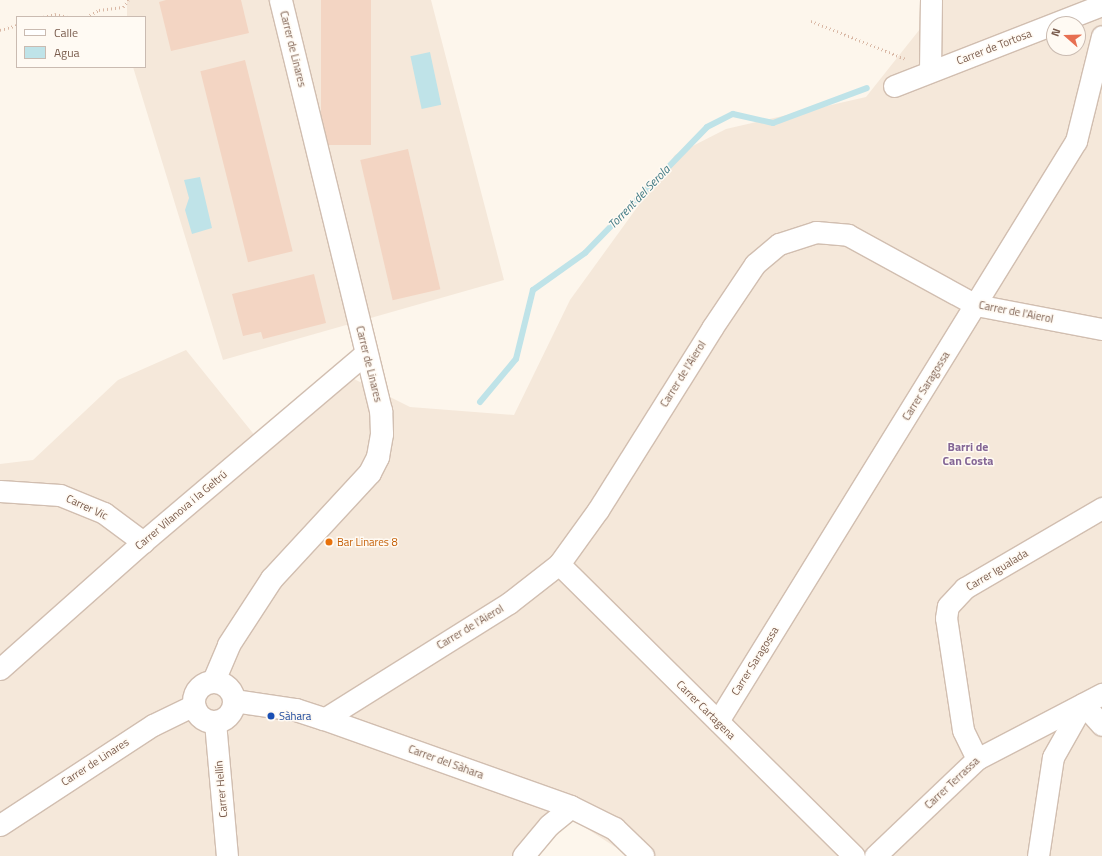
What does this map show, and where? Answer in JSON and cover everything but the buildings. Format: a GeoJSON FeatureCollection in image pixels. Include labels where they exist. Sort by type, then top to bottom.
{"type":"FeatureCollection","features":[{"type":"Feature","properties":{"kind":"street","name":"Carrer de Linares"},"geometry":{"type":"LineString","coordinates":[[214,681],[229,645],[272,578],[370,473],[378,457],[382,434],[381,411],[365,354],[346,263],[281,0]]}},
{"type":"Feature","properties":{"kind":"street"},"geometry":{"type":"LineString","coordinates":[[930,66],[931,0]]}},
{"type":"Feature","properties":{"kind":"street","name":"Carrer de Tortosa"},"geometry":{"type":"LineString","coordinates":[[894,86],[930,66],[1102,6]]}},
{"type":"Feature","properties":{"kind":"street","name":"Carrer Saragossa"},"geometry":{"type":"LineString","coordinates":[[718,721],[1076,141],[1102,36]]}},
{"type":"Feature","properties":{"kind":"street","name":"Carrer de l'Aierol"},"geometry":{"type":"LineString","coordinates":[[324,718],[509,603],[559,564],[598,510],[755,264],[780,244],[816,232],[848,235],[976,305],[1102,329]]}},
{"type":"Feature","properties":{"kind":"street","name":"Carrer Vilanova i la Geltrú"},"geometry":{"type":"LineString","coordinates":[[0,669],[143,542],[365,354]]}},
{"type":"Feature","properties":{"kind":"street","name":"Carrer Vic"},"geometry":{"type":"LineString","coordinates":[[0,490],[60,495],[104,513],[143,542]]}},
{"type":"Feature","properties":{"kind":"street","name":"Carrer Igualada"},"geometry":{"type":"LineString","coordinates":[[977,759],[963,730],[946,618],[948,606],[965,588],[1102,508]]}},
{"type":"Feature","properties":{"kind":"street","name":"Carrer Cartagena"},"geometry":{"type":"LineString","coordinates":[[559,564],[854,856]]}},
{"type":"Feature","properties":{"kind":"street"},"geometry":{"type":"LineString","coordinates":[[214,681],[229,687],[234,701],[229,716],[215,722],[199,716],[194,705],[198,689],[214,681]]}},
{"type":"Feature","properties":{"kind":"street","name":"Carrer Terrassa"},"geometry":{"type":"LineString","coordinates":[[875,856],[977,759],[1037,726],[1102,694]]}},
{"type":"Feature","properties":{"kind":"street","name":"Carrer del Sàhara"},"geometry":{"type":"LineString","coordinates":[[234,701],[296,710],[324,718],[571,807],[615,829],[643,856]]}},
{"type":"Feature","properties":{"kind":"street"},"geometry":{"type":"LineString","coordinates":[[1038,856],[1052,757],[1083,704],[1102,725]]}},
{"type":"Feature","properties":{"kind":"street","name":"Carrer de Linares"},"geometry":{"type":"LineString","coordinates":[[0,825],[153,725],[194,705]]}},
{"type":"Feature","properties":{"kind":"street","name":"Carrer Hellín"},"geometry":{"type":"LineString","coordinates":[[215,722],[227,856]]}},
{"type":"Feature","properties":{"kind":"street"},"geometry":{"type":"LineString","coordinates":[[1037,726],[1052,757]]}},
{"type":"Feature","properties":{"kind":"street"},"geometry":{"type":"LineString","coordinates":[[523,856],[549,825],[571,807]]}},
{"type":"Feature","properties":{"kind":"path"},"geometry":{"type":"LineString","coordinates":[[88,16],[99,10],[123,6],[128,0]]}},
{"type":"Feature","properties":{"kind":"path"},"geometry":{"type":"LineString","coordinates":[[47,16],[55,14],[64,16]]}},
{"type":"Feature","properties":{"kind":"path"},"geometry":{"type":"LineString","coordinates":[[811,21],[906,59],[930,66]]}},
{"type":"Feature","properties":{"kind":"path"},"geometry":{"type":"LineString","coordinates":[[0,30],[16,25]]}},
{"type":"Feature","properties":{"kind":"shaded area"},"geometry":{"type":"Polygon","coordinates":[[[127,0],[431,0],[504,280],[223,360],[133,68],[146,68],[146,16],[127,16],[127,0]]]}},
{"type":"Feature","properties":{"kind":"shaded area"},"geometry":{"type":"Polygon","coordinates":[[[920,0],[1102,0],[1102,856],[629,856],[569,817],[535,856],[0,856],[0,464],[33,460],[118,380],[186,350],[256,437],[334,369],[410,407],[514,415],[570,300],[675,155],[726,129],[866,97],[920,29],[920,0]]]}},
{"type":"Feature","properties":{"kind":"water"},"geometry":{"type":"Polygon","coordinates":[[[430,52],[441,105],[422,109],[410,56],[430,52]]]}},
{"type":"Feature","properties":{"kind":"water"},"geometry":{"type":"Polygon","coordinates":[[[200,177],[212,228],[192,234],[185,210],[189,198],[184,180],[200,177]]]}},
{"type":"Feature","properties":{"kind":"waterway","name":"Torrent del Serola"},"geometry":{"type":"LineString","coordinates":[[480,402],[516,359],[533,290],[585,253],[707,127],[733,114],[773,123],[867,88]]}},
{"type":"Feature","properties":{"kind":"place","name":"Bar Linares 8"},"geometry":{"type":"Point","coordinates":[329,542]}},
{"type":"Feature","properties":{"kind":"place","name":"Sàhara"},"geometry":{"type":"Point","coordinates":[271,716]}},
{"type":"Feature","properties":{"kind":"district","name":"Barri de Can Costa"},"geometry":{"type":"Point","coordinates":[968,454]}}]}
